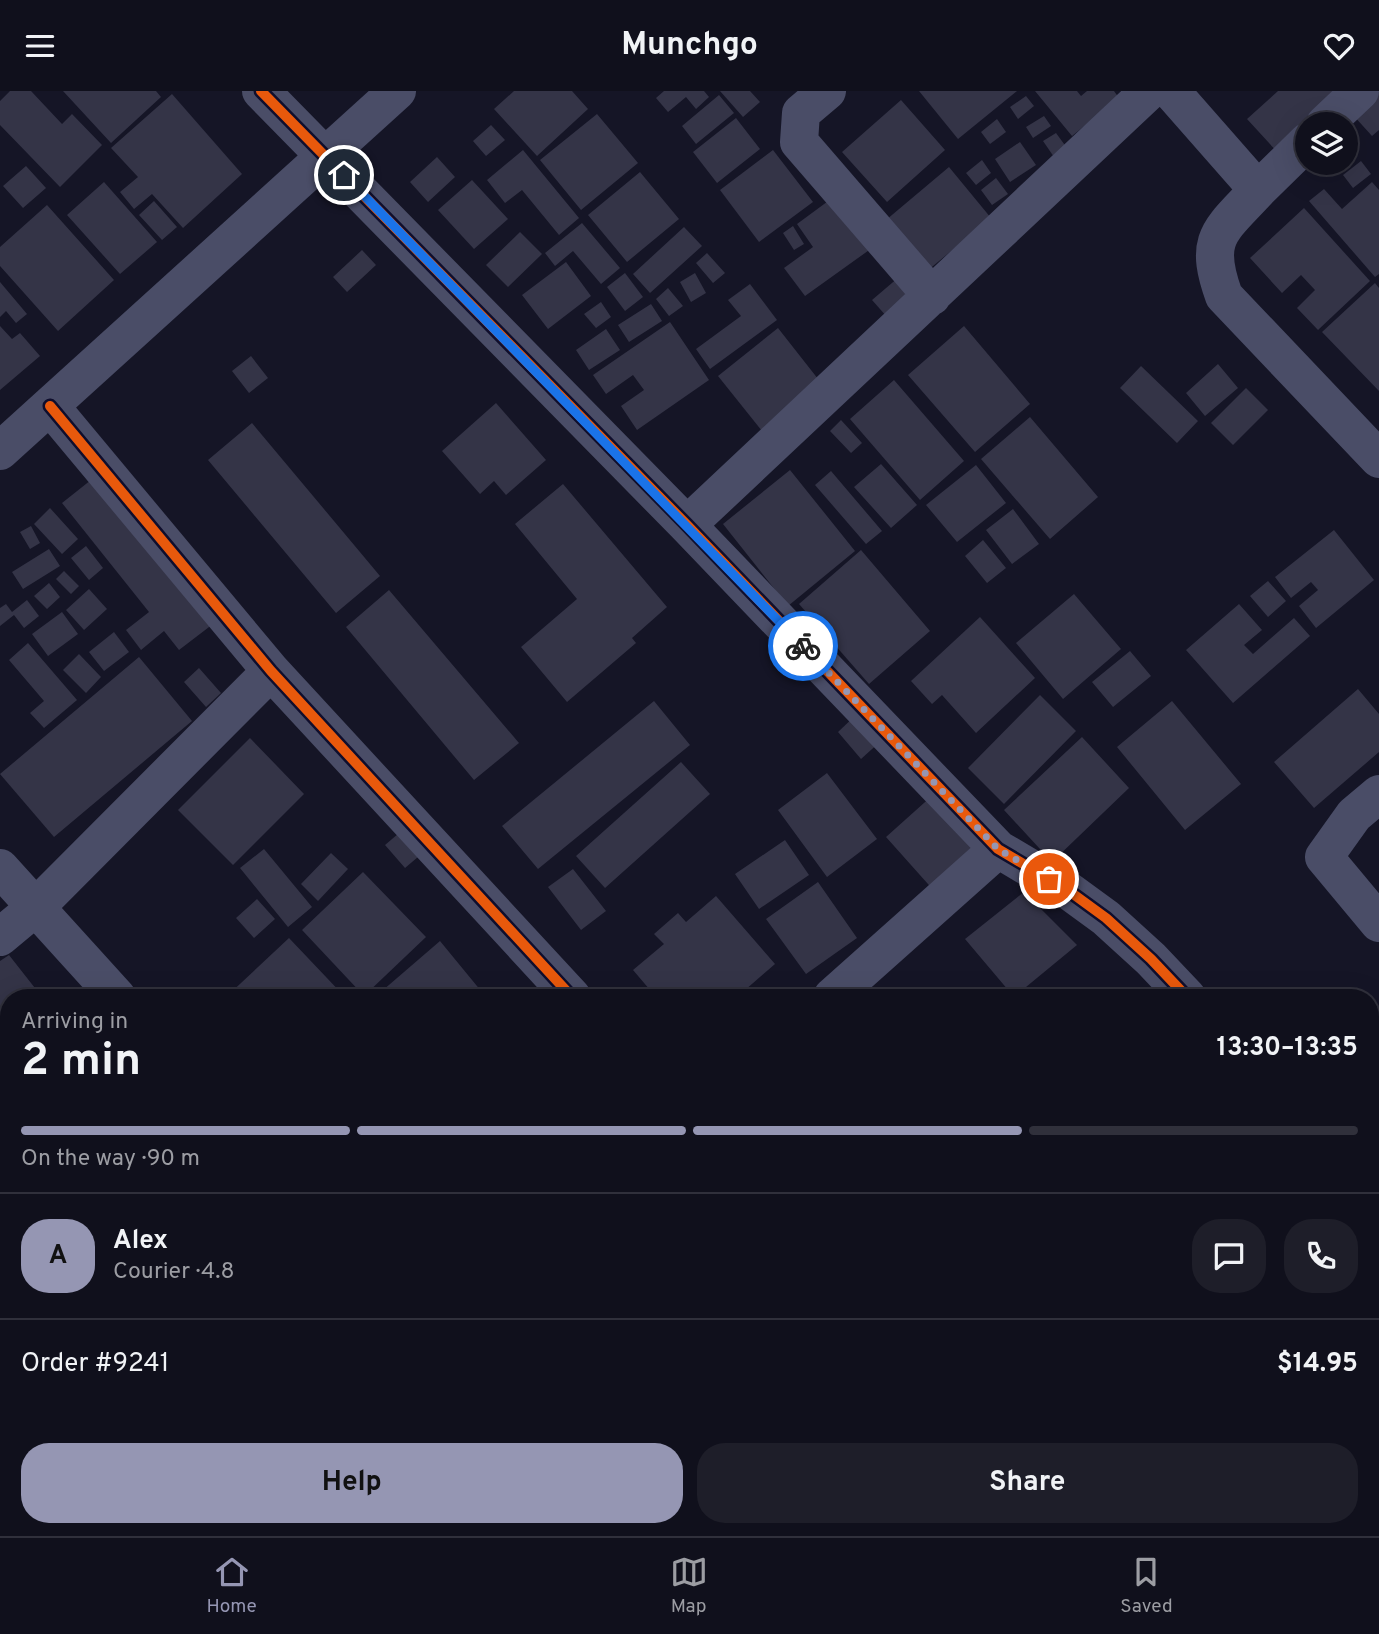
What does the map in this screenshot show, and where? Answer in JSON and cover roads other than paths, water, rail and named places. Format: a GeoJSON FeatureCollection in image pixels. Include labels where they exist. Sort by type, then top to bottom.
{"type":"FeatureCollection","features":[{"type":"Feature","properties":{"kind":"street"},"geometry":{"type":"LineString","coordinates":[[261,91],[687,525],[998,849],[1069,891],[1106,918],[1179,989]]}},
{"type":"Feature","properties":{"kind":"street"},"geometry":{"type":"LineString","coordinates":[[0,451],[397,91]]}},
{"type":"Feature","properties":{"kind":"street"},"geometry":{"type":"LineString","coordinates":[[827,91],[801,113],[799,142],[932,296]]}},
{"type":"Feature","properties":{"kind":"street"},"geometry":{"type":"LineString","coordinates":[[687,525],[1149,91]]}},
{"type":"Feature","properties":{"kind":"street"},"geometry":{"type":"LineString","coordinates":[[1171,91],[1258,190]]}},
{"type":"Feature","properties":{"kind":"street"},"geometry":{"type":"LineString","coordinates":[[1338,112],[1360,91]]}},
{"type":"Feature","properties":{"kind":"street"},"geometry":{"type":"LineString","coordinates":[[1295,154],[1223,227],[1213,250],[1214,271],[1224,296],[1375,448]]}},
{"type":"Feature","properties":{"kind":"street"},"geometry":{"type":"LineString","coordinates":[[50,406],[271,671],[565,989]]}},
{"type":"Feature","properties":{"kind":"street"},"geometry":{"type":"LineString","coordinates":[[0,937],[36,907],[271,671]]}},
{"type":"Feature","properties":{"kind":"street"},"geometry":{"type":"LineString","coordinates":[[1379,794],[1354,815],[1324,857],[1379,923]]}},
{"type":"Feature","properties":{"kind":"street"},"geometry":{"type":"LineString","coordinates":[[840,989],[998,849]]}},
{"type":"Feature","properties":{"kind":"street"},"geometry":{"type":"LineString","coordinates":[[0,868],[110,989]]}}]}
